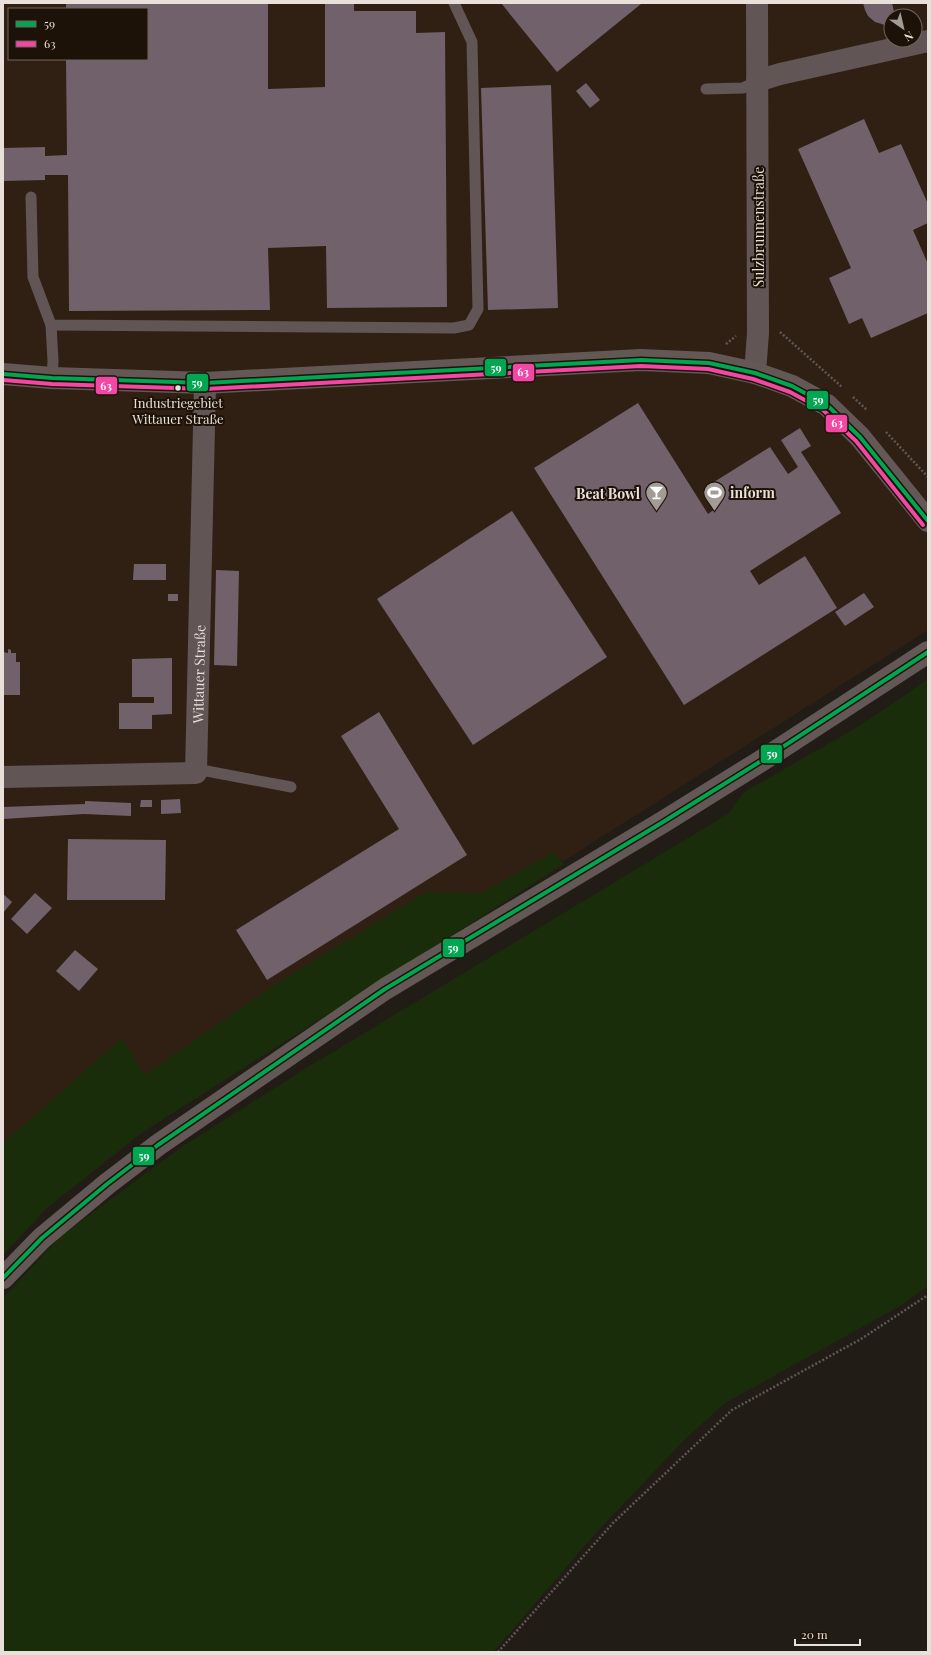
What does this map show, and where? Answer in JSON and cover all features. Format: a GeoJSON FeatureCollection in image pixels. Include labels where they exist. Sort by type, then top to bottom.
{"type":"FeatureCollection","features":[{"type":"Feature","properties":{"kind":"main road"},"geometry":{"type":"LineString","coordinates":[[3,374],[52,378],[206,383],[641,360],[709,363],[755,373],[792,386],[827,405],[860,437],[928,521]]}},
{"type":"Feature","properties":{"kind":"main road"},"geometry":{"type":"LineString","coordinates":[[3,1278],[42,1238],[107,1184],[158,1145],[385,989],[722,786],[928,652]]}},
{"type":"Feature","properties":{"kind":"street","name":"Sulzbrunnenstraße"},"geometry":{"type":"LineString","coordinates":[[755,373],[758,333],[757,3]]}},
{"type":"Feature","properties":{"kind":"street"},"geometry":{"type":"LineString","coordinates":[[757,81],[780,74],[928,41]]}},
{"type":"Feature","properties":{"kind":"street","name":"Wittauer Straße"},"geometry":{"type":"LineString","coordinates":[[196,769],[206,383]]}},
{"type":"Feature","properties":{"kind":"street"},"geometry":{"type":"LineString","coordinates":[[3,777],[196,774],[196,769]]}},
{"type":"Feature","properties":{"kind":"lane"},"geometry":{"type":"LineString","coordinates":[[51,325],[454,328],[469,325],[478,309],[472,42],[454,3]]}},
{"type":"Feature","properties":{"kind":"lane"},"geometry":{"type":"LineString","coordinates":[[706,89],[743,88],[757,81]]}},
{"type":"Feature","properties":{"kind":"lane"},"geometry":{"type":"LineString","coordinates":[[31,197],[33,277],[51,325],[53,361],[52,378]]}},
{"type":"Feature","properties":{"kind":"lane"},"geometry":{"type":"LineString","coordinates":[[196,769],[291,787]]}},
{"type":"Feature","properties":{"kind":"path"},"geometry":{"type":"LineString","coordinates":[[498,1652],[613,1523],[732,1410],[861,1339],[928,1295]]}},
{"type":"Feature","properties":{"kind":"shaded area"},"geometry":{"type":"Polygon","coordinates":[[[3,3],[928,3],[928,630],[166,1113],[3,1143],[3,3]]]}},
{"type":"Feature","properties":{"kind":"green space"},"geometry":{"type":"Polygon","coordinates":[[[928,679],[928,1286],[900,1306],[725,1403],[685,1439],[595,1534],[493,1652],[3,1652],[3,1298],[61,1236],[183,1146],[308,1067],[728,814],[744,792],[861,725],[928,679]]]}},
{"type":"Feature","properties":{"kind":"green space"},"geometry":{"type":"Polygon","coordinates":[[[554,852],[564,864],[143,1132],[47,1208],[3,1255],[3,1143],[122,1038],[144,1075],[279,982],[426,892],[481,893],[554,852]]]}},
{"type":"Feature","properties":{"kind":"building"},"geometry":{"type":"Polygon","coordinates":[[[66,3],[268,3],[268,89],[325,87],[325,3],[354,3],[354,11],[416,11],[416,33],[445,32],[447,307],[327,308],[326,246],[268,248],[270,310],[69,311],[68,175],[45,175],[45,180],[3,181],[3,148],[45,147],[45,156],[67,155],[66,60],[148,60],[148,8],[66,8],[66,3]]]}},
{"type":"Feature","properties":{"kind":"building"},"geometry":{"type":"Polygon","coordinates":[[[501,3],[640,3],[641,4],[557,72],[501,3]]]}},
{"type":"Feature","properties":{"kind":"building"},"geometry":{"type":"Polygon","coordinates":[[[863,3],[892,3],[893,8],[883,8],[883,24],[875,22],[868,16],[863,3]]]}},
{"type":"Feature","properties":{"kind":"building"},"geometry":{"type":"Polygon","coordinates":[[[586,83],[600,100],[590,108],[576,91],[586,83]]]}},
{"type":"Feature","properties":{"kind":"building"},"geometry":{"type":"Polygon","coordinates":[[[551,85],[558,308],[488,310],[481,88],[551,85]]]}},
{"type":"Feature","properties":{"kind":"building"},"geometry":{"type":"Polygon","coordinates":[[[864,119],[879,153],[901,144],[928,204],[928,223],[913,230],[928,264],[928,313],[871,338],[862,318],[849,324],[829,278],[851,268],[798,149],[864,119]]]}},
{"type":"Feature","properties":{"kind":"building"},"geometry":{"type":"Polygon","coordinates":[[[638,403],[708,514],[716,508],[706,492],[716,485],[714,482],[770,447],[788,474],[798,467],[781,440],[800,428],[811,446],[801,452],[841,513],[750,571],[759,585],[805,556],[837,608],[684,705],[534,468],[638,403]]]}},
{"type":"Feature","properties":{"kind":"building"},"geometry":{"type":"Polygon","coordinates":[[[512,511],[607,657],[473,745],[377,599],[512,511]]]}},
{"type":"Feature","properties":{"kind":"building"},"geometry":{"type":"Polygon","coordinates":[[[134,564],[166,564],[166,580],[133,580],[134,564]]]}},
{"type":"Feature","properties":{"kind":"building"},"geometry":{"type":"Polygon","coordinates":[[[216,570],[239,571],[237,666],[214,665],[216,570]]]}},
{"type":"Feature","properties":{"kind":"building"},"geometry":{"type":"Polygon","coordinates":[[[864,593],[874,607],[845,626],[835,612],[864,593]]]}},
{"type":"Feature","properties":{"kind":"building"},"geometry":{"type":"Polygon","coordinates":[[[168,594],[178,594],[178,601],[168,601],[168,594]]]}},
{"type":"Feature","properties":{"kind":"building"},"geometry":{"type":"Polygon","coordinates":[[[8,649],[11,650],[11,653],[16,653],[16,662],[20,662],[20,695],[3,695],[3,652],[8,653],[8,649]]]}},
{"type":"Feature","properties":{"kind":"building"},"geometry":{"type":"Polygon","coordinates":[[[172,658],[172,714],[152,715],[152,729],[119,729],[119,703],[154,703],[154,697],[132,697],[132,659],[172,658]]]}},
{"type":"Feature","properties":{"kind":"building"},"geometry":{"type":"Polygon","coordinates":[[[379,712],[467,855],[267,980],[236,930],[399,829],[341,736],[379,712]]]}},
{"type":"Feature","properties":{"kind":"building"},"geometry":{"type":"Polygon","coordinates":[[[180,799],[181,813],[161,814],[161,800],[180,799]]]}},
{"type":"Feature","properties":{"kind":"building"},"geometry":{"type":"Polygon","coordinates":[[[141,800],[152,800],[152,807],[140,807],[141,800]]]}},
{"type":"Feature","properties":{"kind":"building"},"geometry":{"type":"Polygon","coordinates":[[[85,801],[131,803],[131,816],[84,814],[3,819],[3,807],[85,804],[85,801]]]}},
{"type":"Feature","properties":{"kind":"building"},"geometry":{"type":"Polygon","coordinates":[[[68,839],[166,840],[165,900],[67,900],[68,839]]]}},
{"type":"Feature","properties":{"kind":"building"},"geometry":{"type":"Polygon","coordinates":[[[35,893],[52,908],[27,934],[11,919],[35,893]]]}},
{"type":"Feature","properties":{"kind":"building"},"geometry":{"type":"Polygon","coordinates":[[[3,894],[12,902],[3,913],[3,894]]]}},
{"type":"Feature","properties":{"kind":"building"},"geometry":{"type":"Polygon","coordinates":[[[75,950],[98,969],[79,991],[56,971],[75,950]]]}},
{"type":"Feature","properties":{"kind":"transit line","name":"59"},"geometry":{"type":"LineString","coordinates":[[3,374],[52,378],[205,383],[641,360],[709,363],[755,373],[792,386],[827,405],[860,437],[928,521]]}},
{"type":"Feature","properties":{"kind":"transit line","name":"63"},"geometry":{"type":"LineString","coordinates":[[3,380],[52,384],[205,389],[641,366],[708,369],[753,379],[790,392],[823,410],[856,441],[923,525]]}},
{"type":"Feature","properties":{"kind":"transit line","name":"59"},"geometry":{"type":"LineString","coordinates":[[3,1278],[42,1238],[107,1184],[158,1145],[385,989],[663,822],[761,761],[928,652]]}},
{"type":"Feature","properties":{"kind":"place","name":"Industriegebiet Wittauer Straße"},"geometry":{"type":"Point","coordinates":[178,388]}},
{"type":"Feature","properties":{"kind":"place","name":"Beat Bowl"},"geometry":{"type":"Point","coordinates":[656,512]}},
{"type":"Feature","properties":{"kind":"place","name":"inform"},"geometry":{"type":"Point","coordinates":[715,512]}}]}
